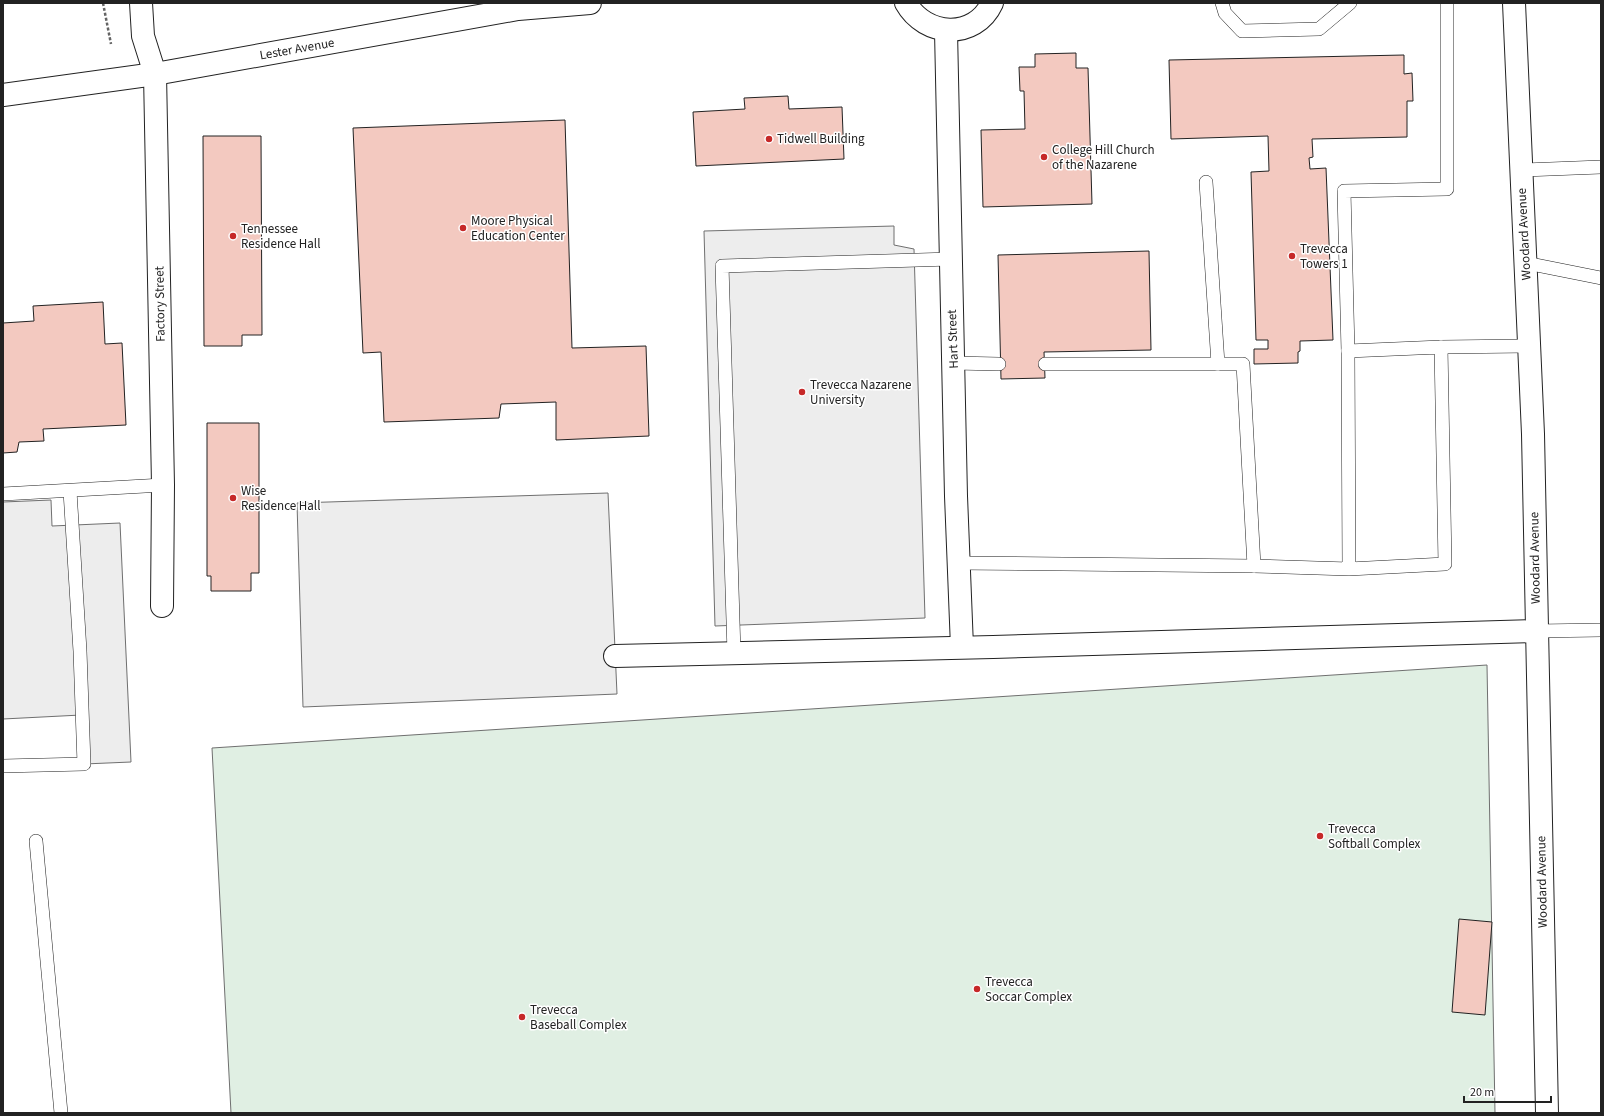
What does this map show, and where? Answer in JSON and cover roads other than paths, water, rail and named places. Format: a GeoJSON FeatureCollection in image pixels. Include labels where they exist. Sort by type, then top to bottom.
{"type":"FeatureCollection","features":[{"type":"Feature","properties":{"kind":"street","name":"Factory Street"},"geometry":{"type":"LineString","coordinates":[[141,3],[143,36],[156,74],[163,486],[162,606]]}},
{"type":"Feature","properties":{"kind":"street","name":"Lester Avenue"},"geometry":{"type":"LineString","coordinates":[[3,95],[156,74],[518,9],[590,3]]}},
{"type":"Feature","properties":{"kind":"street"},"geometry":{"type":"LineString","coordinates":[[906,3],[910,10],[921,21],[934,28],[946,31],[964,28],[978,20],[989,9],[992,3]]}},
{"type":"Feature","properties":{"kind":"street","name":"Woodard Avenue"},"geometry":{"type":"LineString","coordinates":[[1514,3],[1533,434],[1547,1113]]}},
{"type":"Feature","properties":{"kind":"street","name":"Hart Street"},"geometry":{"type":"LineString","coordinates":[[946,31],[954,364],[955,485],[962,647]]}},
{"type":"Feature","properties":{"kind":"street"},"geometry":{"type":"LineString","coordinates":[[615,656],[1537,630]]}},
{"type":"Feature","properties":{"kind":"lane"},"geometry":{"type":"LineString","coordinates":[[1222,3],[1225,13],[1242,30],[1319,30],[1350,3]]}},
{"type":"Feature","properties":{"kind":"lane"},"geometry":{"type":"LineString","coordinates":[[1348,569],[1348,351],[1344,191],[1447,189],[1448,3]]}},
{"type":"Feature","properties":{"kind":"lane"},"geometry":{"type":"LineString","coordinates":[[1521,170],[1601,167]]}},
{"type":"Feature","properties":{"kind":"lane"},"geometry":{"type":"LineString","coordinates":[[1206,182],[1218,364]]}},
{"type":"Feature","properties":{"kind":"lane"},"geometry":{"type":"LineString","coordinates":[[734,653],[722,266],[951,259]]}},
{"type":"Feature","properties":{"kind":"lane"},"geometry":{"type":"LineString","coordinates":[[1526,263],[1601,278]]}},
{"type":"Feature","properties":{"kind":"lane"},"geometry":{"type":"LineString","coordinates":[[1348,351],[1442,346],[1529,346]]}},
{"type":"Feature","properties":{"kind":"lane"},"geometry":{"type":"LineString","coordinates":[[958,564],[1254,566],[1348,569],[1445,564],[1442,346]]}},
{"type":"Feature","properties":{"kind":"lane"},"geometry":{"type":"LineString","coordinates":[[954,364],[999,364]]}},
{"type":"Feature","properties":{"kind":"lane"},"geometry":{"type":"LineString","coordinates":[[1045,364],[1243,364],[1254,566]]}},
{"type":"Feature","properties":{"kind":"lane"},"geometry":{"type":"LineString","coordinates":[[3,494],[163,486]]}},
{"type":"Feature","properties":{"kind":"lane"},"geometry":{"type":"LineString","coordinates":[[3,766],[84,764],[80,651],[70,491]]}},
{"type":"Feature","properties":{"kind":"lane"},"geometry":{"type":"LineString","coordinates":[[1537,630],[1601,630]]}},
{"type":"Feature","properties":{"kind":"lane"},"geometry":{"type":"LineString","coordinates":[[36,841],[61,1113]]}},
{"type":"Feature","properties":{"kind":"place","name":"Tidwell Building"},"geometry":{"type":"Point","coordinates":[769,139]}},
{"type":"Feature","properties":{"kind":"place","name":"College Hill Church of the Nazarene"},"geometry":{"type":"Point","coordinates":[1044,157]}},
{"type":"Feature","properties":{"kind":"place","name":"Moore Physical Education Center"},"geometry":{"type":"Point","coordinates":[463,228]}},
{"type":"Feature","properties":{"kind":"place","name":"Tennessee Residence Hall"},"geometry":{"type":"Point","coordinates":[233,236]}},
{"type":"Feature","properties":{"kind":"place","name":"Trevecca Towers 1"},"geometry":{"type":"Point","coordinates":[1292,256]}},
{"type":"Feature","properties":{"kind":"place","name":"Trevecca Nazarene University"},"geometry":{"type":"Point","coordinates":[802,392]}},
{"type":"Feature","properties":{"kind":"place","name":"Wise Residence Hall"},"geometry":{"type":"Point","coordinates":[233,498]}},
{"type":"Feature","properties":{"kind":"place","name":"Trevecca Softball Complex"},"geometry":{"type":"Point","coordinates":[1320,836]}},
{"type":"Feature","properties":{"kind":"place","name":"Trevecca Soccar Complex"},"geometry":{"type":"Point","coordinates":[977,989]}},
{"type":"Feature","properties":{"kind":"place","name":"Trevecca Baseball Complex"},"geometry":{"type":"Point","coordinates":[522,1017]}}]}
